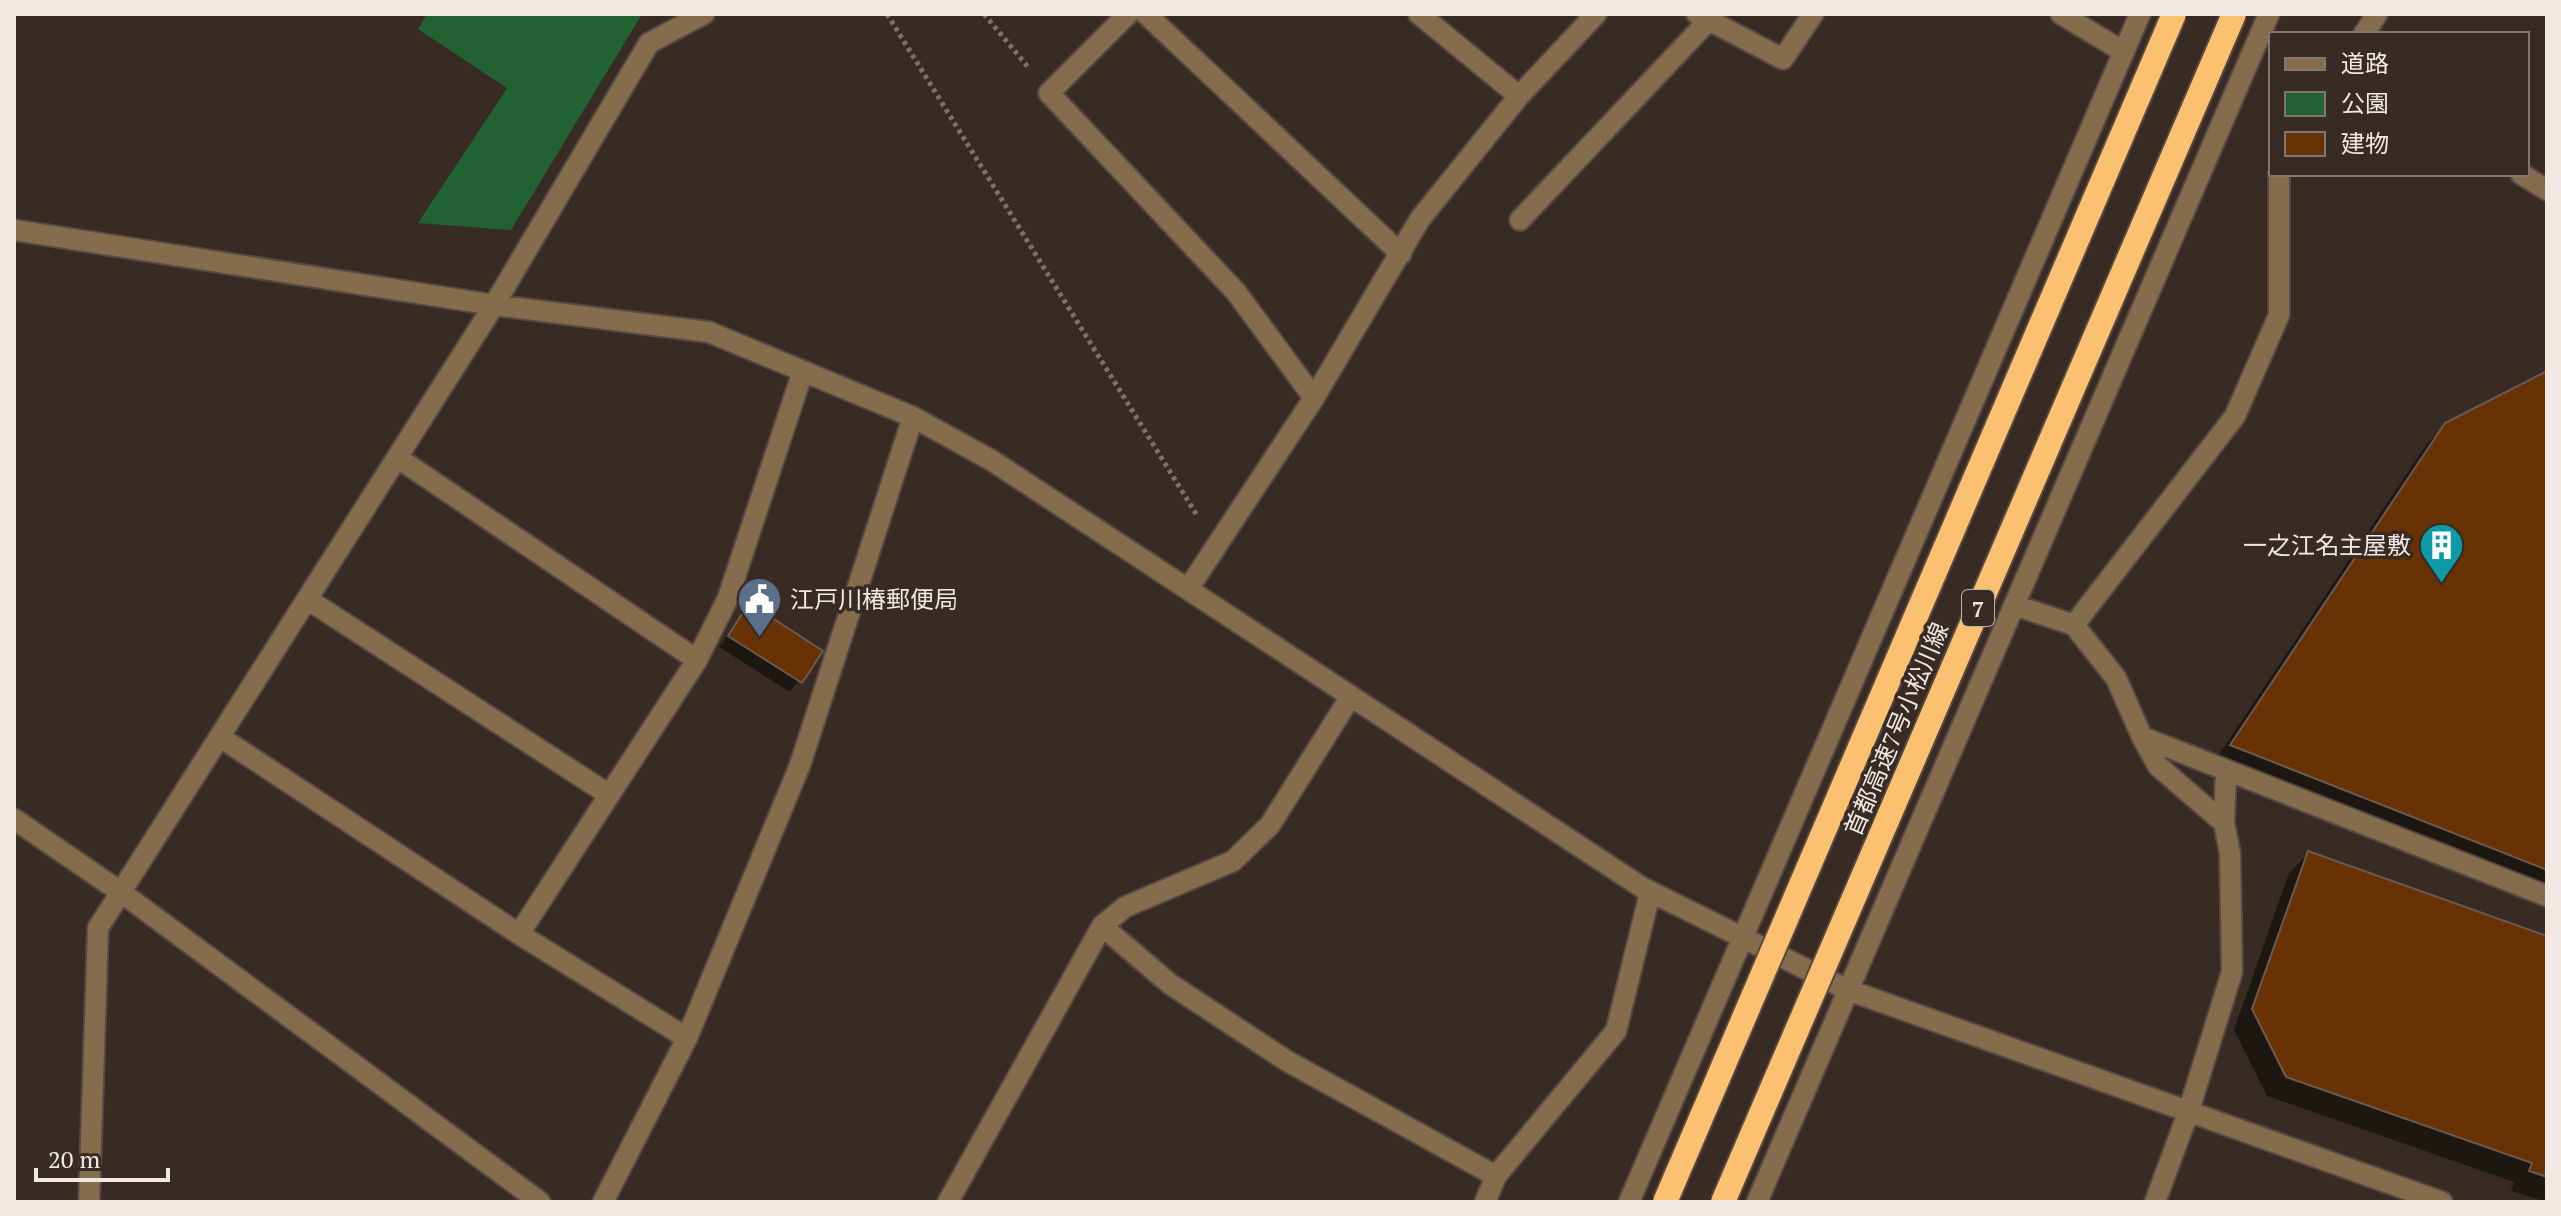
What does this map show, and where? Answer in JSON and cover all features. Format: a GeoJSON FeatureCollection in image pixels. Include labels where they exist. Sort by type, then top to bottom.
{"type":"FeatureCollection","features":[{"type":"Feature","properties":{"kind":"highway","name":"首都高速7号小松川線"},"geometry":{"type":"LineString","coordinates":[[1665,1202],[2174,14]]}},
{"type":"Feature","properties":{"kind":"highway","name":"首都高速7号小松川線"},"geometry":{"type":"LineString","coordinates":[[1723,1202],[2234,14]]}},
{"type":"Feature","properties":{"kind":"street"},"geometry":{"type":"LineString","coordinates":[[89,1202],[98,928],[494,305],[649,43],[704,14]]}},
{"type":"Feature","properties":{"kind":"street"},"geometry":{"type":"LineString","coordinates":[[1128,14],[1049,93],[1236,292],[1314,398]]}},
{"type":"Feature","properties":{"kind":"street"},"geometry":{"type":"LineString","coordinates":[[1146,14],[1401,254]]}},
{"type":"Feature","properties":{"kind":"street"},"geometry":{"type":"LineString","coordinates":[[1419,14],[1519,96]]}},
{"type":"Feature","properties":{"kind":"street"},"geometry":{"type":"LineString","coordinates":[[1520,220],[1703,17],[1783,59],[1813,14]]}},
{"type":"Feature","properties":{"kind":"street"},"geometry":{"type":"LineString","coordinates":[[2061,14],[2124,52]]}},
{"type":"Feature","properties":{"kind":"street"},"geometry":{"type":"LineString","coordinates":[[1629,1202],[2140,14]]}},
{"type":"Feature","properties":{"kind":"street"},"geometry":{"type":"LineString","coordinates":[[1757,1202],[2269,14]]}},
{"type":"Feature","properties":{"kind":"street"},"geometry":{"type":"LineString","coordinates":[[2365,32],[2377,14]]}},
{"type":"Feature","properties":{"kind":"street"},"geometry":{"type":"LineString","coordinates":[[1188,589],[1218,549],[1314,398],[1420,219],[1519,96],[1590,16]]}},
{"type":"Feature","properties":{"kind":"street"},"geometry":{"type":"LineString","coordinates":[[2074,625],[2235,416],[2279,315],[2279,176]]}},
{"type":"Feature","properties":{"kind":"street"},"geometry":{"type":"LineString","coordinates":[[2524,176],[2547,190]]}},
{"type":"Feature","properties":{"kind":"street"},"geometry":{"type":"LineString","coordinates":[[14,230],[494,305],[709,332],[913,417],[991,460],[1650,893],[1741,940],[1848,990],[2442,1202]]}},
{"type":"Feature","properties":{"kind":"street"},"geometry":{"type":"LineString","coordinates":[[519,934],[697,660],[728,598],[803,371]]}},
{"type":"Feature","properties":{"kind":"street"},"geometry":{"type":"LineString","coordinates":[[603,1202],[687,1038],[800,765],[913,417]]}},
{"type":"Feature","properties":{"kind":"street"},"geometry":{"type":"LineString","coordinates":[[398,458],[697,660]]}},
{"type":"Feature","properties":{"kind":"street"},"geometry":{"type":"LineString","coordinates":[[307,599],[608,794]]}},
{"type":"Feature","properties":{"kind":"street"},"geometry":{"type":"LineString","coordinates":[[2014,605],[2074,625],[2116,678],[2158,766],[2224,823]]}},
{"type":"Feature","properties":{"kind":"street"},"geometry":{"type":"LineString","coordinates":[[948,1202],[1102,926],[1125,907],[1233,861],[1270,825],[1351,696]]}},
{"type":"Feature","properties":{"kind":"street"},"geometry":{"type":"LineString","coordinates":[[220,737],[519,934],[687,1038]]}},
{"type":"Feature","properties":{"kind":"street"},"geometry":{"type":"LineString","coordinates":[[2142,737],[2226,772],[2269,784],[2547,896]]}},
{"type":"Feature","properties":{"kind":"street"},"geometry":{"type":"LineString","coordinates":[[2155,1202],[2188,1113],[2232,972],[2230,853],[2224,823],[2226,772]]}},
{"type":"Feature","properties":{"kind":"street"},"geometry":{"type":"LineString","coordinates":[[14,819],[122,893],[540,1202]]}},
{"type":"Feature","properties":{"kind":"street"},"geometry":{"type":"LineString","coordinates":[[1485,1202],[1496,1176],[1616,1031],[1650,893]]}},
{"type":"Feature","properties":{"kind":"street"},"geometry":{"type":"LineString","coordinates":[[1102,926],[1170,984],[1287,1061],[1496,1176]]}},
{"type":"Feature","properties":{"kind":"path"},"geometry":{"type":"LineString","coordinates":[[887,14],[1218,549]]}},
{"type":"Feature","properties":{"kind":"path"},"geometry":{"type":"LineString","coordinates":[[984,14],[1049,93]]}},
{"type":"Feature","properties":{"kind":"green space"},"geometry":{"type":"Polygon","coordinates":[[[427,14],[642,14],[511,230],[418,223],[507,88],[418,29],[427,14]]]}},
{"type":"Feature","properties":{"kind":"building","name":"一之江名主屋敷"},"geometry":{"type":"Polygon","coordinates":[[[2547,371],[2547,870],[2230,745],[2445,423],[2547,371]]]}},
{"type":"Feature","properties":{"kind":"building"},"geometry":{"type":"Polygon","coordinates":[[[749,603],[823,651],[802,683],[728,636],[749,603]]]}},
{"type":"Feature","properties":{"kind":"building"},"geometry":{"type":"Polygon","coordinates":[[[2308,851],[2547,936],[2547,1177],[2529,1171],[2532,1163],[2286,1077],[2252,1009],[2308,851]]]}},
{"type":"Feature","properties":{"kind":"place","name":"一之江名主屋敷"},"geometry":{"type":"Point","coordinates":[2442,584]}},
{"type":"Feature","properties":{"kind":"place","name":"江戸川椿郵便局"},"geometry":{"type":"Point","coordinates":[759,638]}}]}
